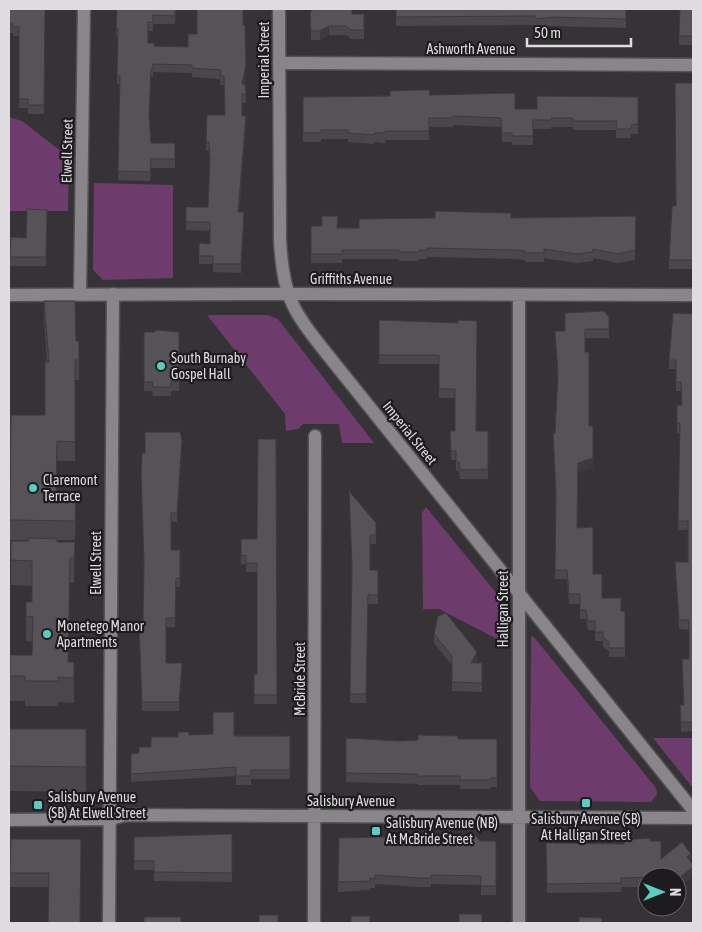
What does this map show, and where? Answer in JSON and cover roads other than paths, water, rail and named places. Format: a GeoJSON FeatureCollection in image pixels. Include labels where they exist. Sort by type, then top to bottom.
{"type":"FeatureCollection","features":[{"type":"Feature","properties":{"kind":"street","name":"Elwell Street"},"geometry":{"type":"LineString","coordinates":[[80,294],[84,9]]}},
{"type":"Feature","properties":{"kind":"street","name":"Imperial Street"},"geometry":{"type":"LineString","coordinates":[[279,9],[280,240],[287,294],[296,312],[518,593],[693,810]]}},
{"type":"Feature","properties":{"kind":"street","name":"Ashworth Avenue"},"geometry":{"type":"LineString","coordinates":[[279,63],[693,65]]}},
{"type":"Feature","properties":{"kind":"street","name":"Elwell Street"},"geometry":{"type":"LineString","coordinates":[[109,923],[113,294]]}},
{"type":"Feature","properties":{"kind":"street","name":"Griffiths Avenue"},"geometry":{"type":"LineString","coordinates":[[9,295],[693,295]]}},
{"type":"Feature","properties":{"kind":"street","name":"Halligan Street"},"geometry":{"type":"LineString","coordinates":[[519,295],[519,923]]}},
{"type":"Feature","properties":{"kind":"street","name":"McBride Street"},"geometry":{"type":"LineString","coordinates":[[314,923],[315,436]]}},
{"type":"Feature","properties":{"kind":"street","name":"Salisbury Avenue"},"geometry":{"type":"LineString","coordinates":[[9,820],[110,819],[126,815],[693,818]]}},
{"type":"Feature","properties":{"kind":"place","name":"South Burnaby Gospel Hall"},"geometry":{"type":"Point","coordinates":[161,366]}},
{"type":"Feature","properties":{"kind":"place","name":"Claremont Terrace"},"geometry":{"type":"Point","coordinates":[33,488]}},
{"type":"Feature","properties":{"kind":"place","name":"Monetego Manor Apartments"},"geometry":{"type":"Point","coordinates":[47,634]}},
{"type":"Feature","properties":{"kind":"place","name":"Salisbury Avenue (SB) At Halligan Street"},"geometry":{"type":"Point","coordinates":[586,803]}},
{"type":"Feature","properties":{"kind":"place","name":"Salisbury Avenue (SB) At Elwell Street"},"geometry":{"type":"Point","coordinates":[38,805]}},
{"type":"Feature","properties":{"kind":"place","name":"Salisbury Avenue (NB) At McBride Street"},"geometry":{"type":"Point","coordinates":[376,831]}}]}
